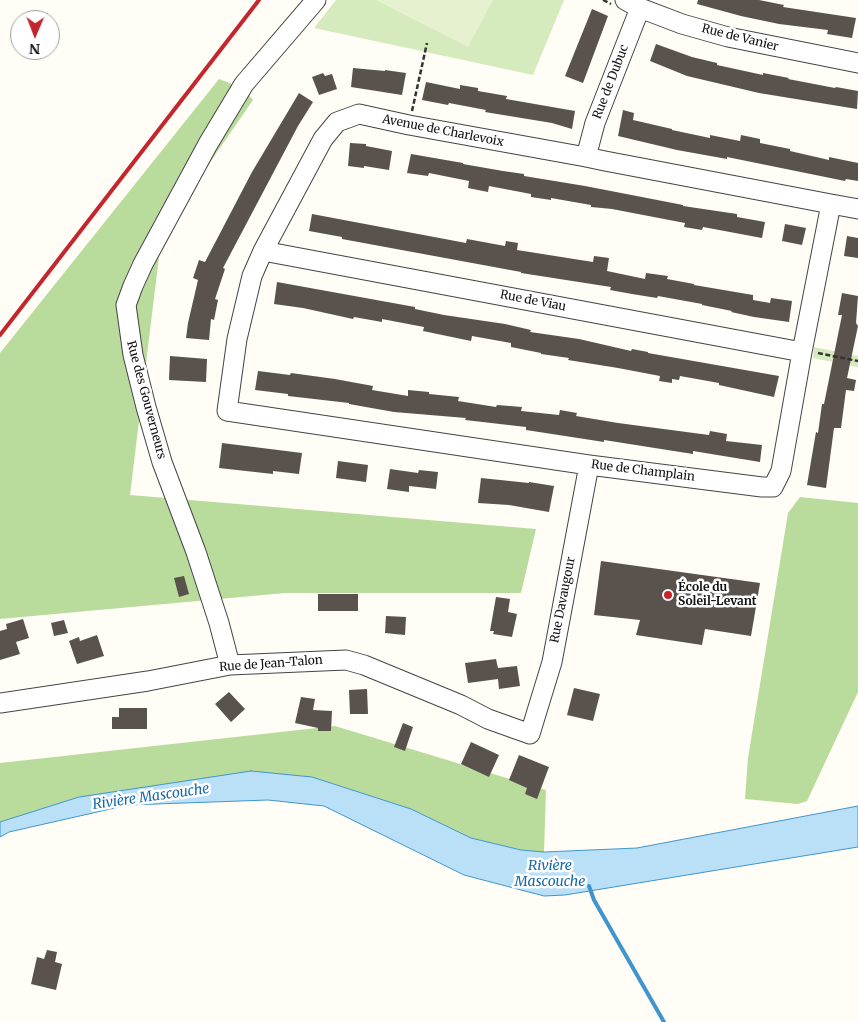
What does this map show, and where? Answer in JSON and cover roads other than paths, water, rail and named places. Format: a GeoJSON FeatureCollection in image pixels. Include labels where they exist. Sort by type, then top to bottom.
{"type":"FeatureCollection","features":[{"type":"Feature","properties":{"kind":"street","name":"Rue des Gouverneurs"},"geometry":{"type":"LineString","coordinates":[[230,665],[219,623],[196,552],[162,462],[133,355],[126,305],[132,286],[147,256],[208,144],[244,84],[316,0]]}},
{"type":"Feature","properties":{"kind":"street","name":"Rue de Vanier"},"geometry":{"type":"LineString","coordinates":[[633,4],[682,24],[728,37],[858,63]]}},
{"type":"Feature","properties":{"kind":"street","name":"Rue de Dubuc"},"geometry":{"type":"LineString","coordinates":[[586,157],[633,4]]}},
{"type":"Feature","properties":{"kind":"street","name":"Avenue de Charlevoix"},"geometry":{"type":"LineString","coordinates":[[227,411],[237,339],[252,276],[323,139],[337,122],[359,114],[858,209]]}},
{"type":"Feature","properties":{"kind":"street","name":"Rue de Champlain"},"geometry":{"type":"LineString","coordinates":[[227,411],[589,464],[773,487],[781,471],[802,352],[832,204]]}},
{"type":"Feature","properties":{"kind":"street","name":"Rue de Viau"},"geometry":{"type":"LineString","coordinates":[[264,251],[802,352]]}},
{"type":"Feature","properties":{"kind":"street","name":"Rue Davaugour"},"geometry":{"type":"LineString","coordinates":[[530,734],[552,662],[589,464]]}},
{"type":"Feature","properties":{"kind":"street","name":"Rue de Jean-Talon"},"geometry":{"type":"LineString","coordinates":[[0,704],[148,682],[230,665],[346,660],[364,665],[461,705],[488,719],[530,734]]}},
{"type":"Feature","properties":{"kind":"water","name":"Rivière Mascouche"},"geometry":{"type":"Polygon","coordinates":[[[251,771],[312,777],[411,809],[471,838],[521,850],[544,852],[637,848],[858,806],[858,847],[565,895],[544,896],[464,875],[324,806],[268,800],[128,805],[9,832],[0,837],[0,822],[79,797],[251,771]]]}},
{"type":"Feature","properties":{"kind":"waterway"},"geometry":{"type":"LineString","coordinates":[[589,886],[594,900],[664,1022]]}},
{"type":"Feature","properties":{"kind":"railway"},"geometry":{"type":"LineString","coordinates":[[0,335],[259,0]]}},
{"type":"Feature","properties":{"kind":"place","name":"École du Soleil-Levant"},"geometry":{"type":"Point","coordinates":[668,595]}}]}
